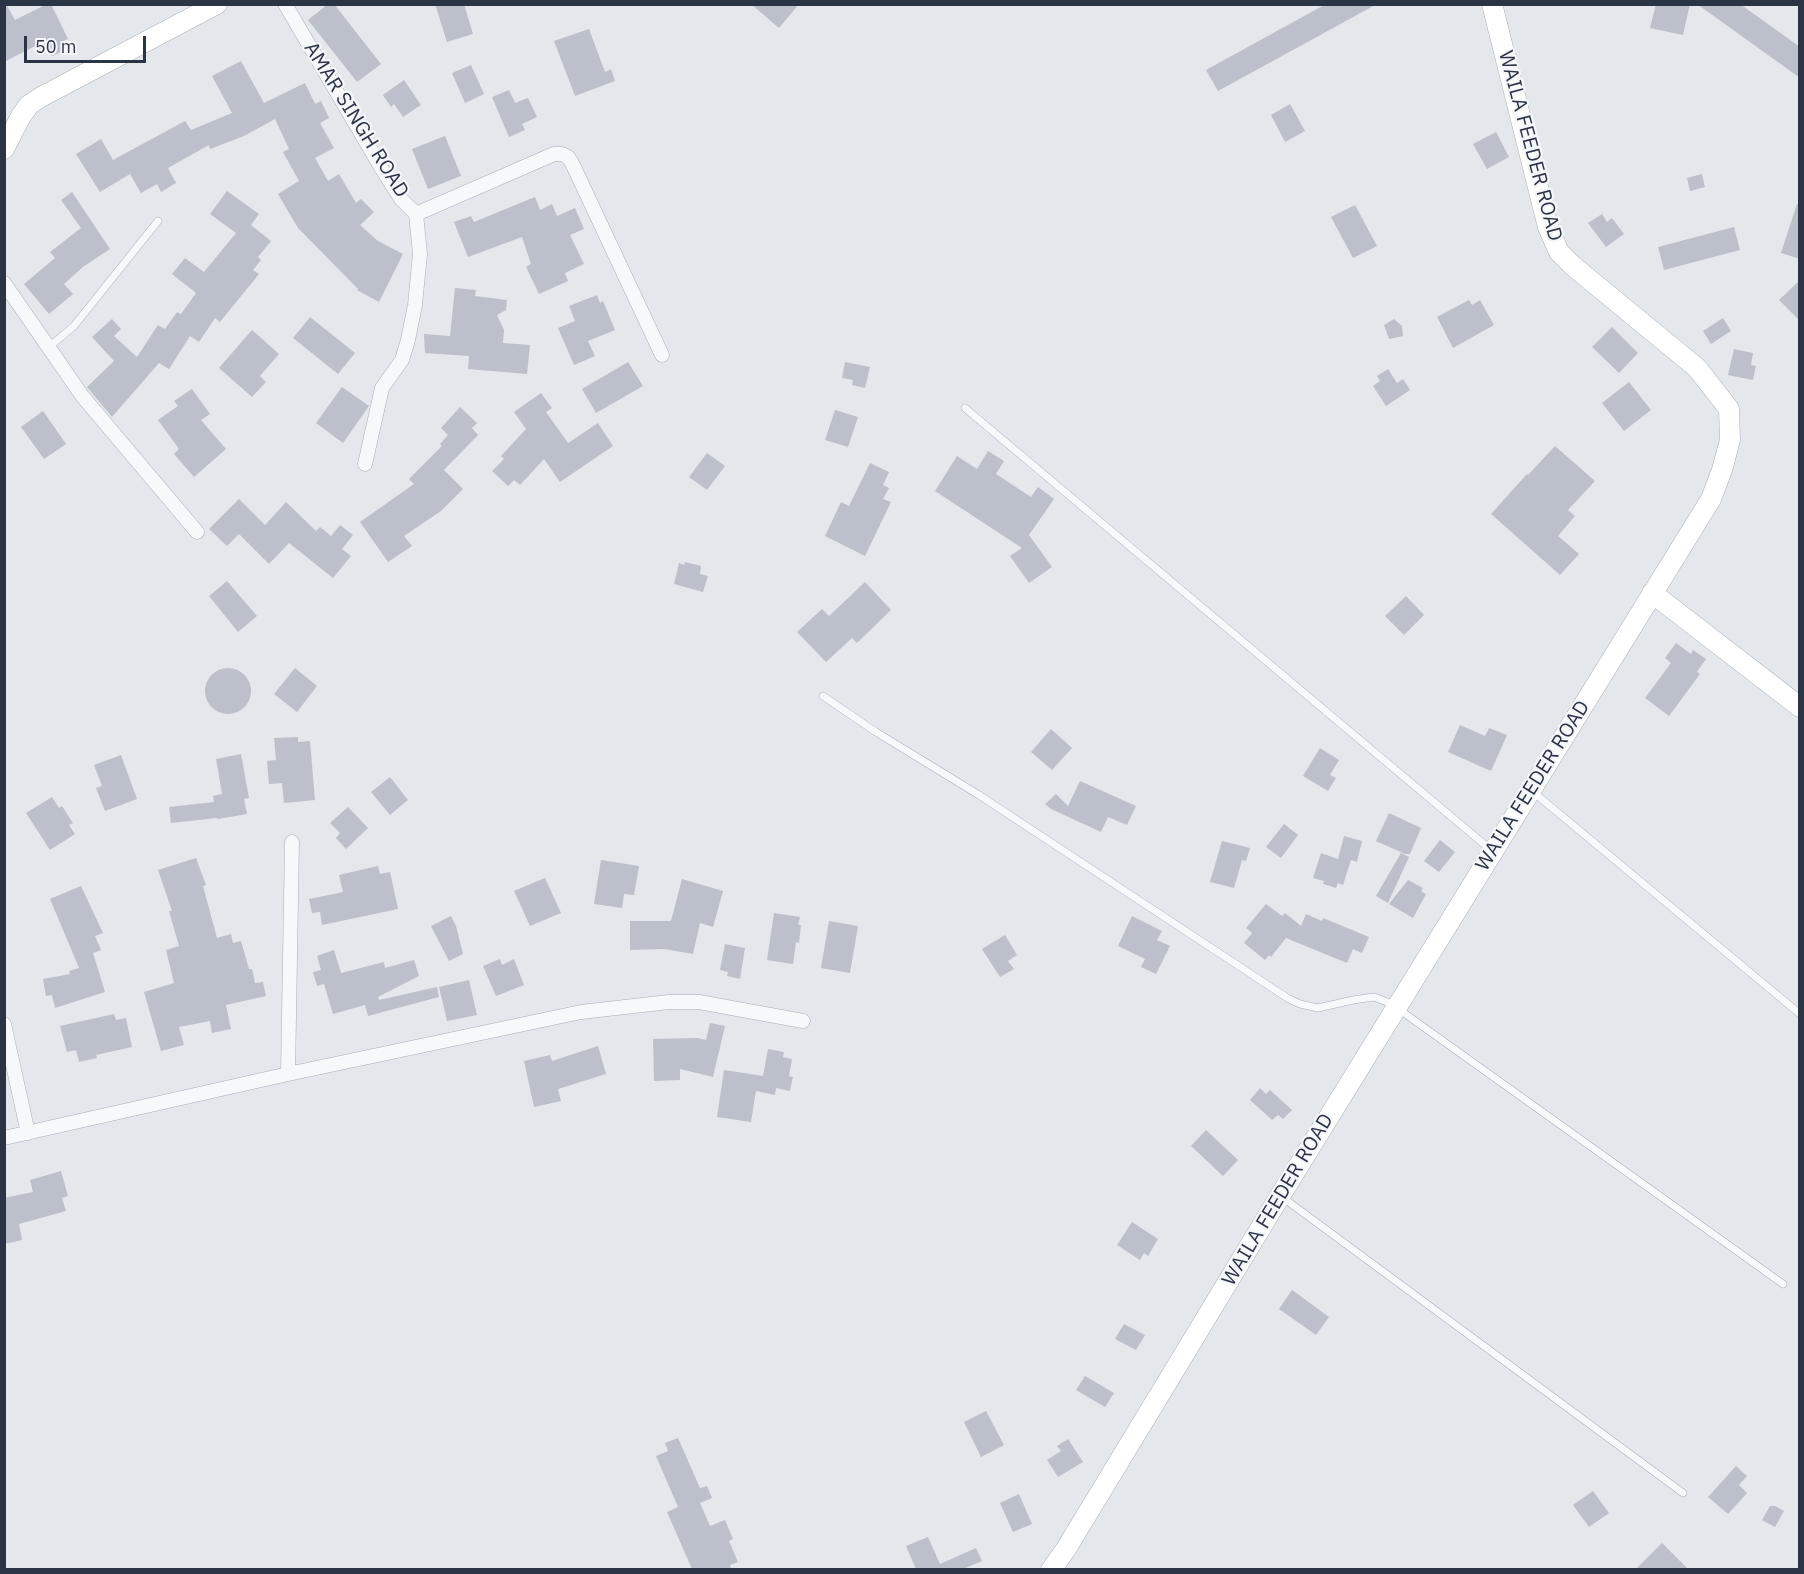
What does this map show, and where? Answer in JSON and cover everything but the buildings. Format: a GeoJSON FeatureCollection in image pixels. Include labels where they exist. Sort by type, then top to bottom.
{"type":"FeatureCollection","features":[{"type":"Feature","properties":{"kind":"street"},"geometry":{"type":"LineString","coordinates":[[4,149],[29,105],[217,4]]}},
{"type":"Feature","properties":{"kind":"street","name":"AMAR SINGH ROAD"},"geometry":{"type":"LineString","coordinates":[[285,4],[382,169],[401,199],[416,214],[554,153],[562,154],[572,163],[662,355]]}},
{"type":"Feature","properties":{"kind":"street","name":"WAILA FEEDER ROAD"},"geometry":{"type":"LineString","coordinates":[[1051,1569],[1066,1549],[1396,1007],[1711,499],[1722,470],[1730,440],[1729,409],[1697,368],[1559,252],[1548,228],[1492,4]]}},
{"type":"Feature","properties":{"kind":"street"},"geometry":{"type":"LineString","coordinates":[[365,464],[382,388],[402,360],[416,305],[420,254],[416,214]]}},
{"type":"Feature","properties":{"kind":"street"},"geometry":{"type":"LineString","coordinates":[[4,283],[83,397],[197,532]]}},
{"type":"Feature","properties":{"kind":"street"},"geometry":{"type":"LineString","coordinates":[[1652,594],[1800,707]]}},
{"type":"Feature","properties":{"kind":"street"},"geometry":{"type":"LineString","coordinates":[[288,1074],[292,842]]}},
{"type":"Feature","properties":{"kind":"street"},"geometry":{"type":"LineString","coordinates":[[4,1138],[288,1074],[581,1012],[669,1002],[699,1002],[803,1022]]}},
{"type":"Feature","properties":{"kind":"street"},"geometry":{"type":"LineString","coordinates":[[4,1024],[28,1133]]}},
{"type":"Feature","properties":{"kind":"lane"},"geometry":{"type":"LineString","coordinates":[[50,347],[74,326],[158,221]]}},
{"type":"Feature","properties":{"kind":"lane"},"geometry":{"type":"LineString","coordinates":[[965,408],[1493,851]]}},
{"type":"Feature","properties":{"kind":"lane"},"geometry":{"type":"LineString","coordinates":[[823,696],[1289,999],[1318,1008],[1374,997],[1396,1007],[1783,1284]]}},
{"type":"Feature","properties":{"kind":"lane"},"geometry":{"type":"LineString","coordinates":[[1531,789],[1800,1014]]}},
{"type":"Feature","properties":{"kind":"lane"},"geometry":{"type":"LineString","coordinates":[[1280,1196],[1683,1493]]}}]}
